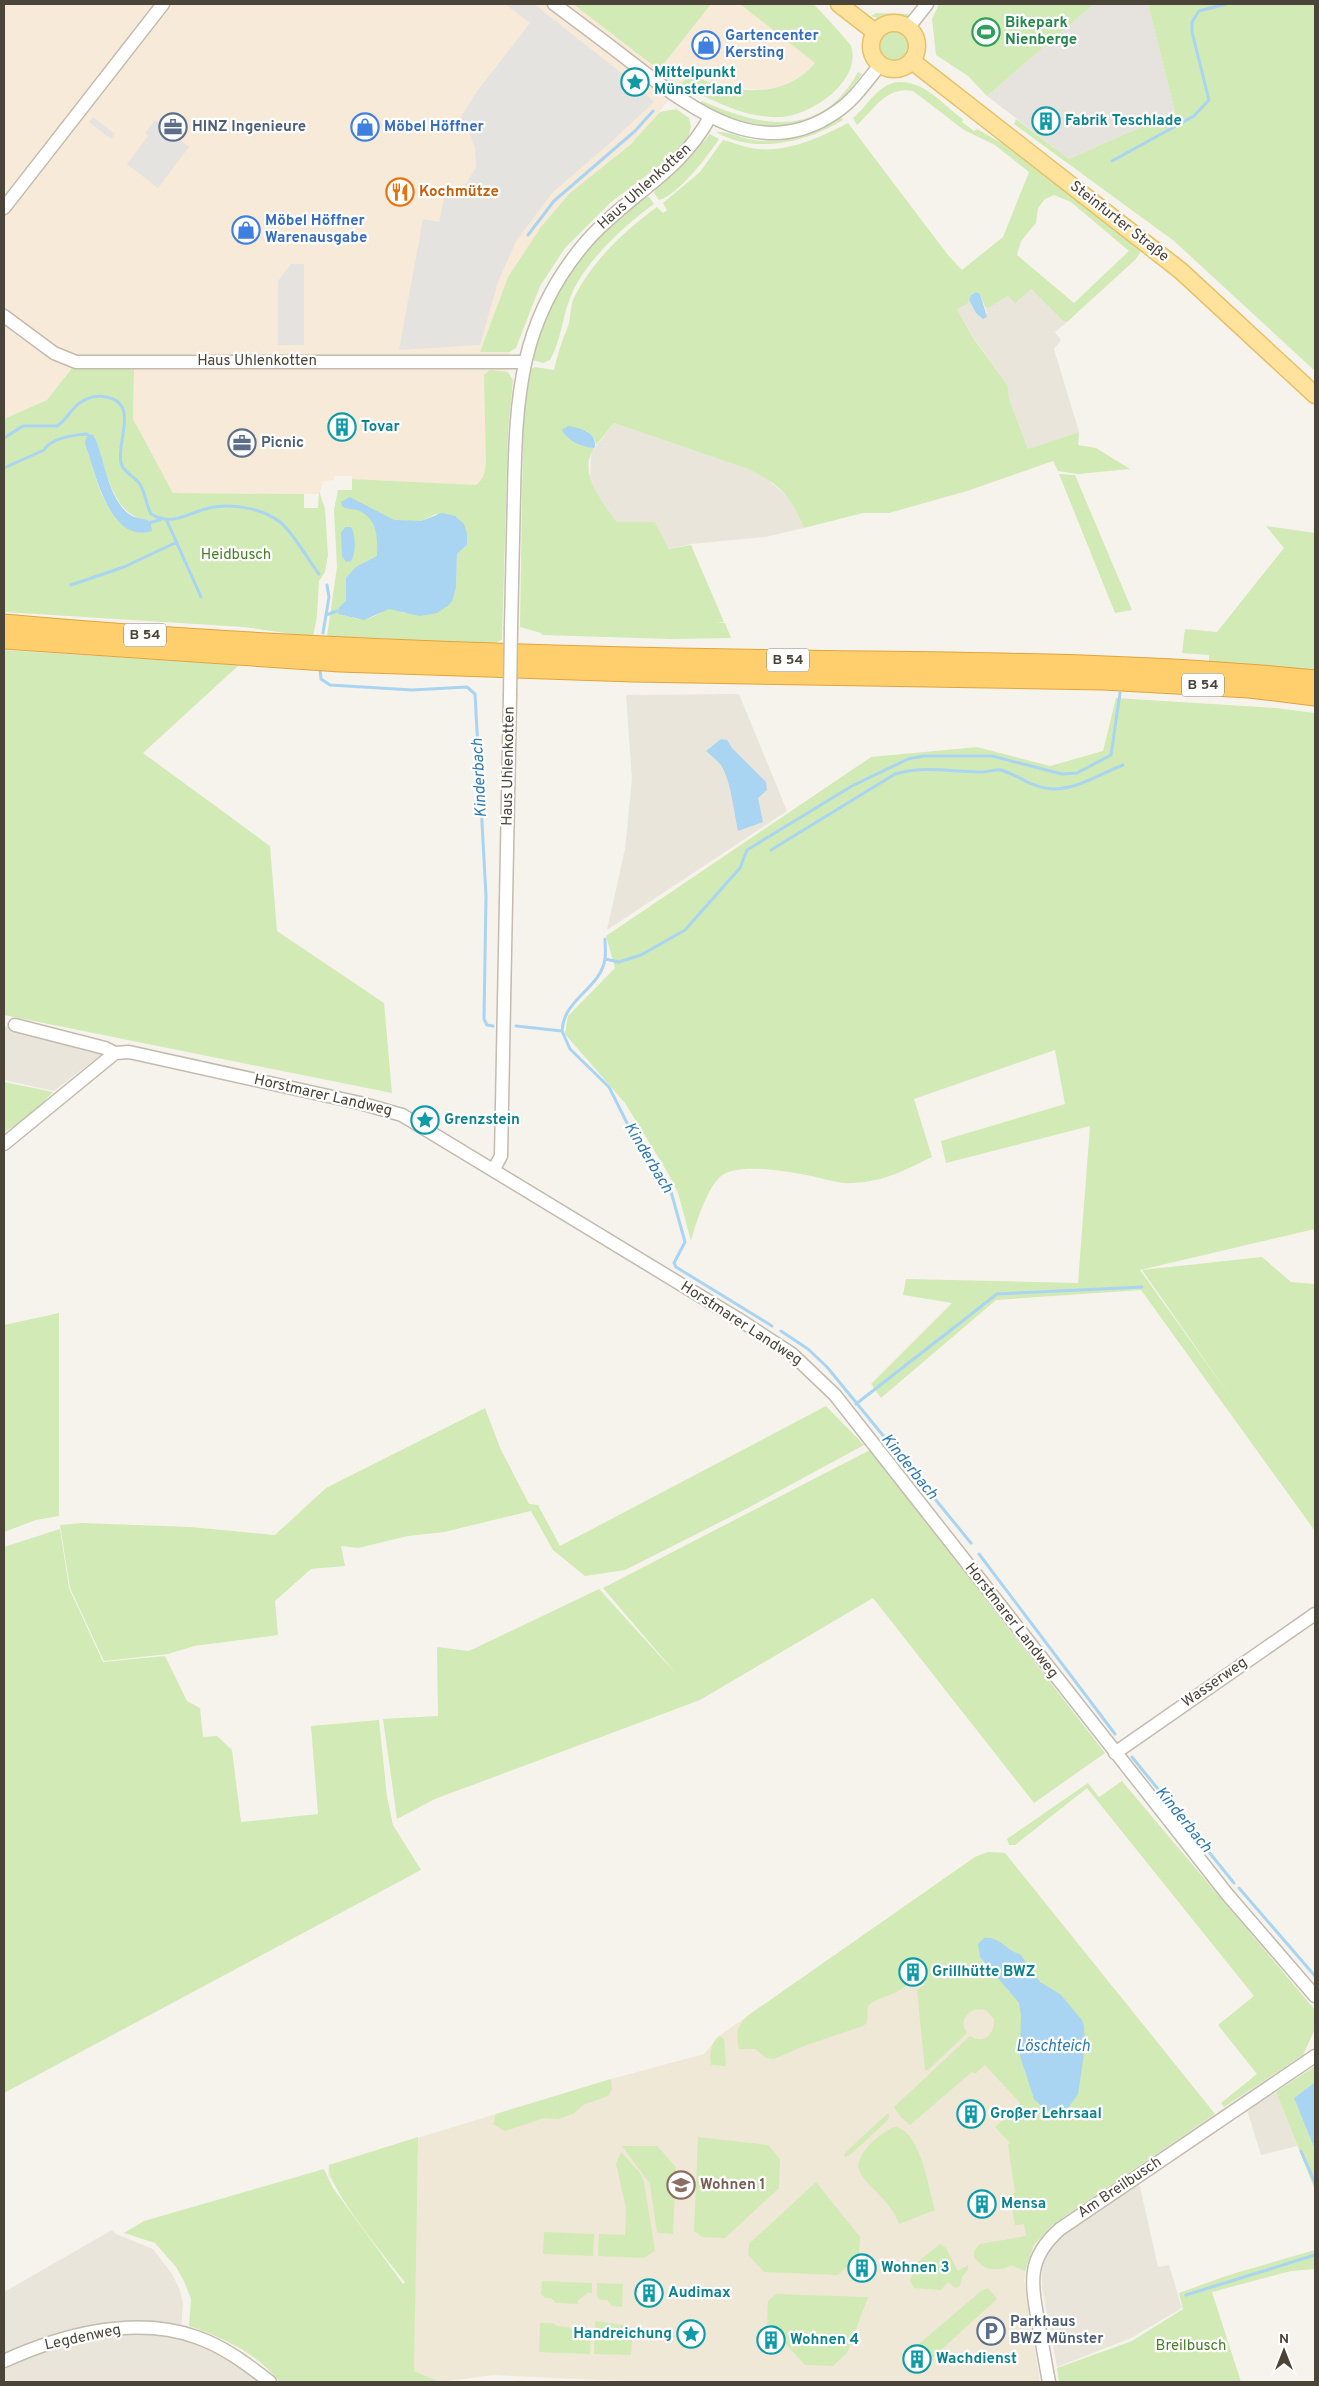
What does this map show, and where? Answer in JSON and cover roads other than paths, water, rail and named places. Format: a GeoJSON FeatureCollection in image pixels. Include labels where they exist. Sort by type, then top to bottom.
{"type":"FeatureCollection","features":[{"type":"Feature","properties":{"kind":"highway","name":"B 54"},"geometry":{"type":"LineString","coordinates":[[4,622],[29,626],[260,643],[403,650],[600,656],[1114,666],[1315,680]]}},
{"type":"Feature","properties":{"kind":"highway","name":"B 54"},"geometry":{"type":"LineString","coordinates":[[4,639],[177,652],[390,664],[633,672],[1104,680],[1249,688],[1315,696]]}},
{"type":"Feature","properties":{"kind":"main road"},"geometry":{"type":"LineString","coordinates":[[839,4],[875,32]]}},
{"type":"Feature","properties":{"kind":"main road"},"geometry":{"type":"LineString","coordinates":[[891,23],[900,24],[908,28],[914,34],[917,46],[912,61],[903,68],[895,70],[880,65],[870,50],[871,40],[875,32],[882,26],[891,23]]}},
{"type":"Feature","properties":{"kind":"main road","name":"Steinfurter Straße"},"geometry":{"type":"LineString","coordinates":[[912,61],[1181,271],[1315,395]]}},
{"type":"Feature","properties":{"kind":"street"},"geometry":{"type":"LineString","coordinates":[[4,208],[163,4]]}},
{"type":"Feature","properties":{"kind":"street"},"geometry":{"type":"LineString","coordinates":[[554,4],[681,100],[710,117],[735,127],[763,133],[790,131],[808,127],[841,109],[880,65]]}},
{"type":"Feature","properties":{"kind":"street"},"geometry":{"type":"LineString","coordinates":[[908,28],[927,4]]}},
{"type":"Feature","properties":{"kind":"street","name":"Haus Uhlenkotten"},"geometry":{"type":"LineString","coordinates":[[494,1169],[501,1156],[516,430],[518,398],[525,362],[545,304],[573,258],[610,216],[684,155],[698,138],[710,117]]}},
{"type":"Feature","properties":{"kind":"street","name":"Haus Uhlenkotten"},"geometry":{"type":"LineString","coordinates":[[4,316],[54,353],[76,362],[525,362]]}},
{"type":"Feature","properties":{"kind":"street","name":"Horstmarer Landweg"},"geometry":{"type":"LineString","coordinates":[[15,1025],[105,1048],[114,1053],[129,1052],[380,1108],[417,1122],[743,1322],[785,1350],[812,1372],[850,1413],[1227,1894],[1315,1996]]}},
{"type":"Feature","properties":{"kind":"street"},"geometry":{"type":"LineString","coordinates":[[4,1144],[114,1053]]}},
{"type":"Feature","properties":{"kind":"street","name":"Wasserweg"},"geometry":{"type":"LineString","coordinates":[[1115,1753],[1315,1614]]}},
{"type":"Feature","properties":{"kind":"street","name":"Am Breilbusch"},"geometry":{"type":"LineString","coordinates":[[1049,2382],[1032,2290],[1034,2268],[1039,2253],[1048,2240],[1060,2229],[1315,2056]]}},
{"type":"Feature","properties":{"kind":"street","name":"Legdenweg"},"geometry":{"type":"LineString","coordinates":[[4,2361],[68,2338],[118,2328],[152,2329],[185,2333],[223,2349],[270,2382]]}},
{"type":"Feature","properties":{"kind":"water"},"geometry":{"type":"Polygon","coordinates":[[[976,292],[980,294],[987,317],[983,319],[976,313],[969,300],[971,295],[976,292]]]}},
{"type":"Feature","properties":{"kind":"water"},"geometry":{"type":"Polygon","coordinates":[[[568,426],[590,434],[595,442],[595,447],[575,443],[567,437],[562,430],[568,426]]]}},
{"type":"Feature","properties":{"kind":"water"},"geometry":{"type":"Polygon","coordinates":[[[92,434],[96,440],[108,480],[117,499],[129,514],[151,522],[152,531],[137,532],[125,527],[106,502],[85,444],[86,438],[92,434]]]}},
{"type":"Feature","properties":{"kind":"water"},"geometry":{"type":"Polygon","coordinates":[[[350,497],[394,520],[421,521],[442,513],[455,516],[464,524],[467,534],[467,545],[457,554],[456,588],[449,605],[437,613],[420,616],[389,609],[364,620],[338,614],[339,607],[346,601],[346,578],[356,567],[377,556],[375,529],[369,517],[357,510],[342,506],[341,502],[350,497]]]}},
{"type":"Feature","properties":{"kind":"water"},"geometry":{"type":"Polygon","coordinates":[[[345,527],[351,527],[353,530],[355,544],[353,558],[351,561],[346,562],[342,556],[341,533],[345,527]]]}},
{"type":"Feature","properties":{"kind":"water"},"geometry":{"type":"Polygon","coordinates":[[[721,739],[727,740],[732,748],[766,782],[767,790],[758,798],[763,822],[738,831],[730,788],[724,772],[721,765],[706,751],[721,739]]]}},
{"type":"Feature","properties":{"kind":"water","name":"Löschteich"},"geometry":{"type":"Polygon","coordinates":[[[984,1938],[999,1941],[1020,1954],[1040,1982],[1060,1994],[1082,2020],[1085,2047],[1078,2094],[1068,2108],[1059,2112],[1047,2111],[1034,2099],[1020,2056],[1021,2014],[1019,2003],[980,1957],[978,1944],[984,1938]]]}},
{"type":"Feature","properties":{"kind":"water"},"geometry":{"type":"Polygon","coordinates":[[[1315,2082],[1315,2150],[1294,2098],[1315,2082]]]}},
{"type":"Feature","properties":{"kind":"waterway"},"geometry":{"type":"LineString","coordinates":[[1112,161],[1194,116],[1209,100],[1192,32],[1192,22],[1199,11],[1226,4]]}},
{"type":"Feature","properties":{"kind":"waterway"},"geometry":{"type":"LineString","coordinates":[[528,235],[554,201],[635,131],[653,111]]}},
{"type":"Feature","properties":{"kind":"waterway","name":"Kinderbach"},"geometry":{"type":"LineString","coordinates":[[4,438],[23,426],[57,426],[64,421],[74,407],[84,400],[96,396],[103,396],[116,401],[122,407],[124,415],[120,454],[121,463],[125,470],[141,486],[151,514],[159,518],[173,519],[209,508],[227,506],[246,508],[264,513],[273,517],[285,527],[319,574]]}},
{"type":"Feature","properties":{"kind":"waterway"},"geometry":{"type":"LineString","coordinates":[[4,468],[44,450],[57,440],[86,434],[91,437]]}},
{"type":"Feature","properties":{"kind":"waterway"},"geometry":{"type":"LineString","coordinates":[[148,523],[160,520]]}},
{"type":"Feature","properties":{"kind":"waterway"},"geometry":{"type":"LineString","coordinates":[[167,521],[201,597]]}},
{"type":"Feature","properties":{"kind":"waterway"},"geometry":{"type":"LineString","coordinates":[[71,585],[124,567],[177,542]]}},
{"type":"Feature","properties":{"kind":"waterway","name":"Kinderbach"},"geometry":{"type":"LineString","coordinates":[[323,633],[329,597],[327,585]]}},
{"type":"Feature","properties":{"kind":"waterway"},"geometry":{"type":"LineString","coordinates":[[326,615],[337,611]]}},
{"type":"Feature","properties":{"kind":"waterway","name":"Kinderbach"},"geometry":{"type":"LineString","coordinates":[[320,668],[321,679],[330,685],[412,690],[467,687],[475,694],[486,896],[484,1019],[487,1025],[493,1026]]}},
{"type":"Feature","properties":{"kind":"waterway"},"geometry":{"type":"LineString","coordinates":[[605,959],[619,962],[641,955],[685,930],[740,868],[747,850],[852,786],[908,759],[923,756],[992,756],[1062,774],[1077,773],[1111,755],[1120,693]]}},
{"type":"Feature","properties":{"kind":"waterway"},"geometry":{"type":"LineString","coordinates":[[771,850],[895,774],[906,771],[928,769],[982,772],[1001,770],[1044,788],[1060,789],[1088,781],[1123,765]]}},
{"type":"Feature","properties":{"kind":"waterway"},"geometry":{"type":"LineString","coordinates":[[562,1031],[564,1020],[569,1010],[597,978],[602,969],[605,957],[605,939]]}},
{"type":"Feature","properties":{"kind":"waterway","name":"Kinderbach"},"geometry":{"type":"LineString","coordinates":[[516,1026],[562,1031],[570,1049],[609,1087],[627,1123],[670,1188],[685,1242],[674,1263],[676,1267],[772,1326]]}},
{"type":"Feature","properties":{"kind":"waterway"},"geometry":{"type":"LineString","coordinates":[[856,1404],[997,1294],[1142,1287]]}},
{"type":"Feature","properties":{"kind":"waterway","name":"Kinderbach"},"geometry":{"type":"LineString","coordinates":[[781,1331],[808,1349],[827,1367],[971,1543]]}},
{"type":"Feature","properties":{"kind":"waterway","name":"Kinderbach"},"geometry":{"type":"LineString","coordinates":[[979,1554],[1115,1734]]}},
{"type":"Feature","properties":{"kind":"waterway","name":"Kinderbach"},"geometry":{"type":"LineString","coordinates":[[1132,1757],[1234,1883]]}},
{"type":"Feature","properties":{"kind":"waterway","name":"Kinderbach"},"geometry":{"type":"LineString","coordinates":[[1239,1888],[1315,1976]]}},
{"type":"Feature","properties":{"kind":"waterway"},"geometry":{"type":"LineString","coordinates":[[1301,2151],[1315,2183]]}},
{"type":"Feature","properties":{"kind":"waterway"},"geometry":{"type":"LineString","coordinates":[[1186,2295],[1315,2255]]}},
{"type":"Feature","properties":{"kind":"place","name":"Bikepark Nienberge"},"geometry":{"type":"Point","coordinates":[986,32]}},
{"type":"Feature","properties":{"kind":"place","name":"Gartencenter Kersting"},"geometry":{"type":"Point","coordinates":[706,45]}},
{"type":"Feature","properties":{"kind":"place","name":"Mittelpunkt Münsterland"},"geometry":{"type":"Point","coordinates":[635,82]}},
{"type":"Feature","properties":{"kind":"place","name":"Fabrik Teschlade"},"geometry":{"type":"Point","coordinates":[1046,121]}},
{"type":"Feature","properties":{"kind":"place","name":"HINZ Ingenieure"},"geometry":{"type":"Point","coordinates":[173,127]}},
{"type":"Feature","properties":{"kind":"place","name":"Möbel Höffner"},"geometry":{"type":"Point","coordinates":[365,127]}},
{"type":"Feature","properties":{"kind":"place","name":"Kochmütze"},"geometry":{"type":"Point","coordinates":[400,192]}},
{"type":"Feature","properties":{"kind":"place","name":"Möbel Höffner Warenausgabe"},"geometry":{"type":"Point","coordinates":[246,230]}},
{"type":"Feature","properties":{"kind":"place","name":"Tovar"},"geometry":{"type":"Point","coordinates":[342,427]}},
{"type":"Feature","properties":{"kind":"place","name":"Picnic"},"geometry":{"type":"Point","coordinates":[242,443]}},
{"type":"Feature","properties":{"kind":"place","name":"Grenzstein"},"geometry":{"type":"Point","coordinates":[425,1120]}},
{"type":"Feature","properties":{"kind":"place","name":"Grillhütte BWZ"},"geometry":{"type":"Point","coordinates":[913,1972]}},
{"type":"Feature","properties":{"kind":"place","name":"Großer Lehrsaal"},"geometry":{"type":"Point","coordinates":[971,2114]}},
{"type":"Feature","properties":{"kind":"place","name":"Wohnen 1"},"geometry":{"type":"Point","coordinates":[681,2185]}},
{"type":"Feature","properties":{"kind":"place","name":"Mensa"},"geometry":{"type":"Point","coordinates":[982,2204]}},
{"type":"Feature","properties":{"kind":"place","name":"Wohnen 3"},"geometry":{"type":"Point","coordinates":[862,2268]}},
{"type":"Feature","properties":{"kind":"place","name":"Audimax"},"geometry":{"type":"Point","coordinates":[649,2293]}},
{"type":"Feature","properties":{"kind":"place","name":"Parkhaus BWZ Münster"},"geometry":{"type":"Point","coordinates":[991,2331]}},
{"type":"Feature","properties":{"kind":"place","name":"Handreichung"},"geometry":{"type":"Point","coordinates":[691,2334]}},
{"type":"Feature","properties":{"kind":"place","name":"Wohnen 4"},"geometry":{"type":"Point","coordinates":[771,2340]}},
{"type":"Feature","properties":{"kind":"place","name":"Wachdienst"},"geometry":{"type":"Point","coordinates":[917,2359]}},
{"type":"Feature","properties":{"kind":"park label","name":"Heidbusch"},"geometry":{"type":"Point","coordinates":[236,555]}},
{"type":"Feature","properties":{"kind":"park label","name":"Breilbusch"},"geometry":{"type":"Point","coordinates":[1191,2346]}}]}
